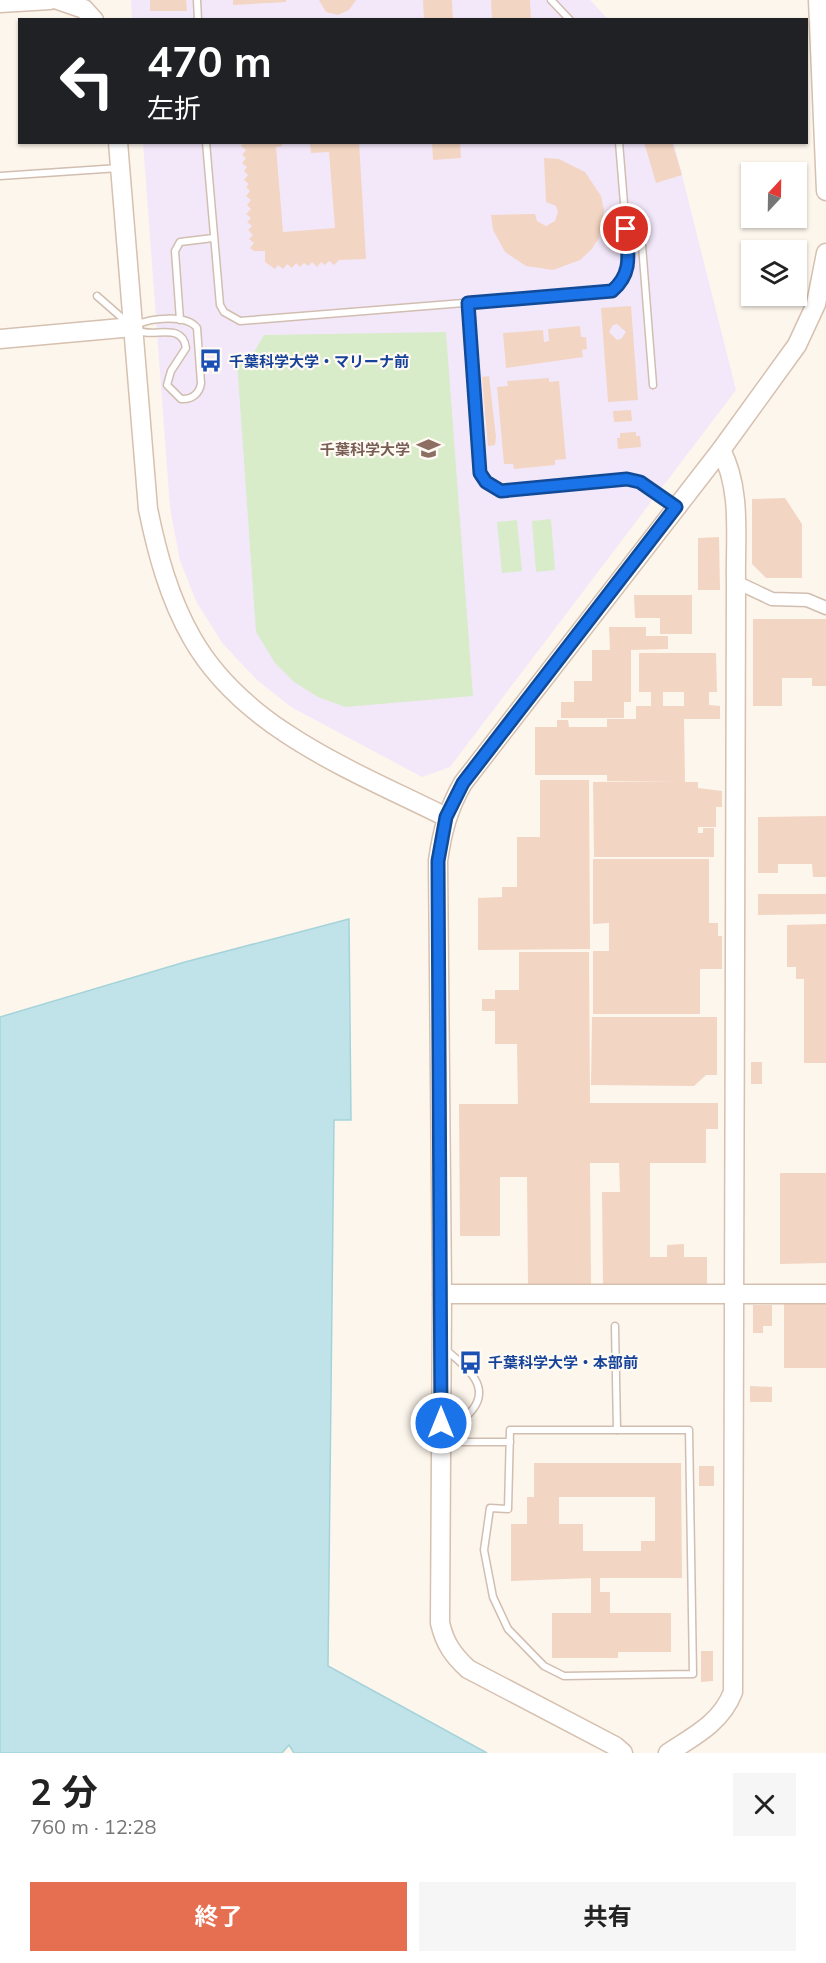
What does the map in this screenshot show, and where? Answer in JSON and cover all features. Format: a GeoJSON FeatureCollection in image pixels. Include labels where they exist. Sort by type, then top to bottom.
{"type":"FeatureCollection","features":[{"type":"Feature","properties":{"kind":"street"},"geometry":{"type":"LineString","coordinates":[[2,2],[50,0]]}},
{"type":"Feature","properties":{"kind":"street"},"geometry":{"type":"LineString","coordinates":[[58,0],[84,9],[92,18]]}},
{"type":"Feature","properties":{"kind":"street"},"geometry":{"type":"LineString","coordinates":[[818,0],[826,191]]}},
{"type":"Feature","properties":{"kind":"street"},"geometry":{"type":"LineString","coordinates":[[117,144],[147,509],[159,562],[192,638],[230,688],[279,729],[332,760],[446,817]]}},
{"type":"Feature","properties":{"kind":"street"},"geometry":{"type":"LineString","coordinates":[[623,1753],[615,1746],[468,1669],[452,1654],[444,1640],[440,1623],[442,1294],[438,861],[446,817],[463,783],[721,450],[797,345],[816,304],[826,253]]}},
{"type":"Feature","properties":{"kind":"street"},"geometry":{"type":"LineString","coordinates":[[0,339],[133,327]]}},
{"type":"Feature","properties":{"kind":"street"},"geometry":{"type":"LineString","coordinates":[[668,1753],[716,1722],[727,1707],[733,1692],[736,582],[735,493],[730,468],[721,450]]}},
{"type":"Feature","properties":{"kind":"street"},"geometry":{"type":"LineString","coordinates":[[736,582],[772,599],[807,600],[826,608]]}},
{"type":"Feature","properties":{"kind":"street"},"geometry":{"type":"LineString","coordinates":[[442,1294],[826,1294]]}},
{"type":"Feature","properties":{"kind":"lane"},"geometry":{"type":"LineString","coordinates":[[196,0],[198,18]]}},
{"type":"Feature","properties":{"kind":"lane"},"geometry":{"type":"LineString","coordinates":[[551,0],[568,18]]}},
{"type":"Feature","properties":{"kind":"lane"},"geometry":{"type":"LineString","coordinates":[[206,144],[220,305],[224,312],[240,321],[612,291],[621,283],[629,265],[619,144]]}},
{"type":"Feature","properties":{"kind":"lane"},"geometry":{"type":"LineString","coordinates":[[0,176],[120,168]]}},
{"type":"Feature","properties":{"kind":"lane"},"geometry":{"type":"LineString","coordinates":[[180,320],[175,251],[180,242],[213,238]]}},
{"type":"Feature","properties":{"kind":"lane"},"geometry":{"type":"LineString","coordinates":[[642,245],[653,385]]}},
{"type":"Feature","properties":{"kind":"lane"},"geometry":{"type":"LineString","coordinates":[[97,296],[133,327],[143,333],[173,331],[180,336],[186,348],[171,371],[167,385],[174,396],[188,399],[200,389],[197,328],[193,323],[180,320],[143,322],[133,327]]}},
{"type":"Feature","properties":{"kind":"lane"},"geometry":{"type":"LineString","coordinates":[[468,303],[480,473],[486,482],[501,491],[627,479],[640,482],[676,507]]}},
{"type":"Feature","properties":{"kind":"lane"},"geometry":{"type":"LineString","coordinates":[[615,1326],[617,1430]]}},
{"type":"Feature","properties":{"kind":"lane"},"geometry":{"type":"LineString","coordinates":[[441,1421],[455,1421],[467,1417],[478,1401],[480,1390],[477,1381],[465,1366],[442,1347]]}},
{"type":"Feature","properties":{"kind":"lane"},"geometry":{"type":"LineString","coordinates":[[510,1430],[689,1430],[693,1674],[564,1676],[544,1666],[508,1629],[493,1597],[483,1550],[490,1508],[508,1509],[510,1442],[510,1430]]}},
{"type":"Feature","properties":{"kind":"lane"},"geometry":{"type":"LineString","coordinates":[[441,1442],[510,1442]]}},
{"type":"Feature","properties":{"kind":"shaded area"},"geometry":{"type":"Polygon","coordinates":[[[131,0],[590,0],[607,18],[132,18],[131,0]]]}},
{"type":"Feature","properties":{"kind":"shaded area","name":"千葉科学大学"},"geometry":{"type":"Polygon","coordinates":[[[143,144],[674,144],[736,390],[450,767],[422,777],[291,707],[257,680],[223,644],[197,603],[180,561],[170,508],[143,144]]]}},
{"type":"Feature","properties":{"kind":"green space"},"geometry":{"type":"Polygon","coordinates":[[[446,332],[473,696],[345,707],[318,697],[294,682],[275,663],[256,632],[237,362],[254,352],[264,335],[446,332]]]}},
{"type":"Feature","properties":{"kind":"green space"},"geometry":{"type":"Polygon","coordinates":[[[551,519],[555,570],[536,572],[532,521],[551,519]]]}},
{"type":"Feature","properties":{"kind":"green space"},"geometry":{"type":"Polygon","coordinates":[[[517,520],[522,571],[502,573],[497,522],[517,520]]]}},
{"type":"Feature","properties":{"kind":"water"},"geometry":{"type":"Polygon","coordinates":[[[349,919],[351,1120],[334,1120],[328,1666],[487,1753],[294,1753],[289,1745],[282,1753],[0,1753],[0,1017],[185,962],[349,919]]]}},
{"type":"Feature","properties":{"kind":"building"},"geometry":{"type":"Polygon","coordinates":[[[150,0],[186,0],[187,11],[150,11],[150,0]]]}},
{"type":"Feature","properties":{"kind":"building"},"geometry":{"type":"Polygon","coordinates":[[[233,0],[286,0],[286,2],[233,5],[233,0]]]}},
{"type":"Feature","properties":{"kind":"building"},"geometry":{"type":"Polygon","coordinates":[[[319,0],[356,0],[349,10],[338,15],[326,12],[319,0]]]}},
{"type":"Feature","properties":{"kind":"building"},"geometry":{"type":"Polygon","coordinates":[[[423,0],[452,0],[453,18],[424,18],[423,0]]]}},
{"type":"Feature","properties":{"kind":"building"},"geometry":{"type":"Polygon","coordinates":[[[491,0],[530,0],[531,18],[492,18],[491,0]]]}},
{"type":"Feature","properties":{"kind":"building"},"geometry":{"type":"Polygon","coordinates":[[[242,144],[282,144],[276,147],[283,232],[335,228],[329,152],[311,153],[310,144],[359,144],[366,259],[339,260],[334,265],[329,261],[325,265],[321,262],[317,267],[312,262],[308,266],[304,263],[300,267],[296,263],[292,268],[287,264],[283,269],[278,265],[275,269],[265,262],[265,251],[254,251],[250,248],[254,243],[249,239],[253,235],[248,230],[252,226],[247,222],[251,218],[246,214],[251,209],[247,205],[251,200],[246,196],[250,191],[246,187],[249,184],[244,180],[248,175],[244,171],[247,167],[242,163],[246,158],[242,155],[246,150],[241,146],[242,144]]]}},
{"type":"Feature","properties":{"kind":"building"},"geometry":{"type":"Polygon","coordinates":[[[432,144],[460,144],[461,158],[433,160],[432,144]]]}},
{"type":"Feature","properties":{"kind":"building"},"geometry":{"type":"Polygon","coordinates":[[[645,144],[673,144],[682,175],[656,183],[645,144]]]}},
{"type":"Feature","properties":{"kind":"building"},"geometry":{"type":"Polygon","coordinates":[[[544,158],[559,159],[585,172],[601,196],[604,210],[599,238],[591,250],[580,260],[553,270],[526,266],[505,252],[493,230],[491,215],[535,214],[537,221],[546,226],[555,221],[558,212],[556,206],[546,202],[544,158]]]}},
{"type":"Feature","properties":{"kind":"building"},"geometry":{"type":"Polygon","coordinates":[[[631,306],[638,400],[608,402],[601,308],[631,306]],[[617,324],[613,325],[609,332],[617,340],[621,339],[626,332],[617,324]]]}},
{"type":"Feature","properties":{"kind":"building"},"geometry":{"type":"Polygon","coordinates":[[[580,326],[581,337],[586,337],[587,349],[582,350],[583,357],[506,368],[503,333],[543,330],[544,342],[549,341],[548,329],[580,326]]]}},
{"type":"Feature","properties":{"kind":"building"},"geometry":{"type":"Polygon","coordinates":[[[489,376],[496,437],[495,445],[488,446],[482,377],[489,376]]]}},
{"type":"Feature","properties":{"kind":"building"},"geometry":{"type":"Polygon","coordinates":[[[549,378],[549,382],[559,381],[566,459],[555,460],[555,465],[514,469],[513,464],[504,464],[497,387],[508,386],[507,381],[549,378]]]}},
{"type":"Feature","properties":{"kind":"building"},"geometry":{"type":"Polygon","coordinates":[[[631,410],[632,421],[614,422],[613,411],[631,410]]]}},
{"type":"Feature","properties":{"kind":"building"},"geometry":{"type":"Polygon","coordinates":[[[636,432],[636,436],[640,436],[641,447],[618,449],[617,438],[620,438],[620,433],[636,432]]]}},
{"type":"Feature","properties":{"kind":"building"},"geometry":{"type":"Polygon","coordinates":[[[785,498],[802,524],[802,578],[766,578],[752,564],[752,499],[785,498]]]}},
{"type":"Feature","properties":{"kind":"building"},"geometry":{"type":"Polygon","coordinates":[[[719,537],[720,590],[698,590],[698,538],[719,537]]]}},
{"type":"Feature","properties":{"kind":"building"},"geometry":{"type":"Polygon","coordinates":[[[634,595],[692,595],[692,634],[660,634],[660,618],[635,618],[634,595]]]}},
{"type":"Feature","properties":{"kind":"building"},"geometry":{"type":"Polygon","coordinates":[[[753,619],[826,619],[826,686],[812,686],[812,678],[782,678],[782,706],[753,706],[753,619]]]}},
{"type":"Feature","properties":{"kind":"building"},"geometry":{"type":"Polygon","coordinates":[[[609,627],[646,627],[646,636],[668,636],[668,649],[631,650],[631,702],[624,702],[624,718],[561,718],[561,702],[574,702],[574,681],[592,681],[592,650],[610,650],[609,627]]]}},
{"type":"Feature","properties":{"kind":"building"},"geometry":{"type":"Polygon","coordinates":[[[639,653],[716,653],[717,692],[709,692],[709,705],[720,706],[720,719],[684,719],[685,782],[698,782],[698,788],[722,791],[722,807],[716,807],[716,827],[698,827],[698,833],[703,833],[703,828],[714,828],[714,857],[594,857],[593,782],[678,781],[607,781],[607,775],[535,775],[535,727],[557,727],[557,720],[568,720],[569,727],[607,727],[607,719],[636,719],[636,706],[651,706],[651,692],[639,692],[639,653]],[[663,692],[663,706],[684,706],[684,692],[663,692]]]}},
{"type":"Feature","properties":{"kind":"building"},"geometry":{"type":"Polygon","coordinates":[[[540,780],[589,780],[590,949],[478,950],[478,898],[502,897],[502,887],[517,887],[517,837],[540,837],[540,780]]]}},
{"type":"Feature","properties":{"kind":"building"},"geometry":{"type":"Polygon","coordinates":[[[826,816],[826,877],[813,877],[812,864],[778,864],[778,873],[758,873],[758,817],[826,816]]]}},
{"type":"Feature","properties":{"kind":"building"},"geometry":{"type":"Polygon","coordinates":[[[593,859],[709,859],[709,923],[718,923],[718,936],[722,936],[722,969],[700,969],[700,1014],[593,1014],[593,951],[609,951],[609,923],[593,924],[593,859]]]}},
{"type":"Feature","properties":{"kind":"building"},"geometry":{"type":"Polygon","coordinates":[[[758,894],[826,894],[826,914],[758,915],[758,894]]]}},
{"type":"Feature","properties":{"kind":"building"},"geometry":{"type":"Polygon","coordinates":[[[826,924],[826,1063],[804,1063],[804,979],[796,979],[796,967],[787,967],[787,925],[826,924]]]}},
{"type":"Feature","properties":{"kind":"building"},"geometry":{"type":"Polygon","coordinates":[[[519,952],[589,952],[590,1103],[718,1103],[718,1129],[706,1129],[706,1163],[650,1163],[650,1257],[667,1257],[667,1245],[684,1244],[684,1257],[707,1257],[707,1285],[603,1285],[602,1192],[620,1192],[619,1163],[590,1163],[591,1284],[528,1284],[527,1177],[500,1177],[500,1236],[460,1236],[459,1104],[518,1104],[517,1044],[495,1044],[495,1011],[482,1011],[482,999],[495,999],[495,990],[519,990],[519,952]]]}},
{"type":"Feature","properties":{"kind":"building"},"geometry":{"type":"Polygon","coordinates":[[[592,1017],[717,1017],[717,1075],[706,1075],[694,1086],[591,1085],[592,1017]]]}},
{"type":"Feature","properties":{"kind":"building"},"geometry":{"type":"Polygon","coordinates":[[[751,1062],[762,1062],[762,1084],[751,1084],[751,1062]]]}},
{"type":"Feature","properties":{"kind":"building"},"geometry":{"type":"Polygon","coordinates":[[[780,1173],[826,1173],[826,1263],[780,1264],[780,1173]]]}},
{"type":"Feature","properties":{"kind":"building"},"geometry":{"type":"Polygon","coordinates":[[[784,1304],[826,1304],[826,1368],[784,1368],[784,1304]]]}},
{"type":"Feature","properties":{"kind":"building"},"geometry":{"type":"Polygon","coordinates":[[[753,1305],[772,1305],[772,1326],[763,1326],[763,1333],[753,1333],[753,1305]]]}},
{"type":"Feature","properties":{"kind":"building"},"geometry":{"type":"Polygon","coordinates":[[[750,1386],[772,1387],[772,1402],[750,1402],[750,1386]]]}},
{"type":"Feature","properties":{"kind":"building"},"geometry":{"type":"Polygon","coordinates":[[[534,1463],[681,1463],[682,1578],[600,1578],[600,1592],[610,1592],[610,1613],[671,1613],[671,1652],[618,1652],[618,1658],[552,1658],[552,1613],[591,1613],[591,1578],[511,1581],[511,1524],[527,1524],[527,1497],[534,1497],[534,1463]],[[559,1497],[559,1524],[583,1524],[583,1551],[641,1551],[641,1541],[655,1541],[655,1497],[559,1497]]]}},
{"type":"Feature","properties":{"kind":"building"},"geometry":{"type":"Polygon","coordinates":[[[699,1466],[714,1466],[714,1486],[699,1486],[699,1466]]]}},
{"type":"Feature","properties":{"kind":"building"},"geometry":{"type":"Polygon","coordinates":[[[701,1651],[713,1651],[713,1681],[701,1682],[701,1651]]]}},
{"type":"Feature","properties":{"kind":"place","name":"千葉科学大学・マリーナ前"},"geometry":{"type":"Point","coordinates":[211,361]}},
{"type":"Feature","properties":{"kind":"place","name":"千葉科学大学"},"geometry":{"type":"Point","coordinates":[428,449]}},
{"type":"Feature","properties":{"kind":"place","name":"千葉科学大学・本部前"},"geometry":{"type":"Point","coordinates":[470,1362]}},
{"type":"Feature","properties":{"kind":"route"},"geometry":{"type":"LineString","coordinates":[[441,1423],[438,861],[441,836],[446,817],[463,783],[676,507],[640,482],[627,479],[501,491],[486,482],[480,473],[468,303],[612,291],[626,276],[629,265],[626,229]]}}]}
